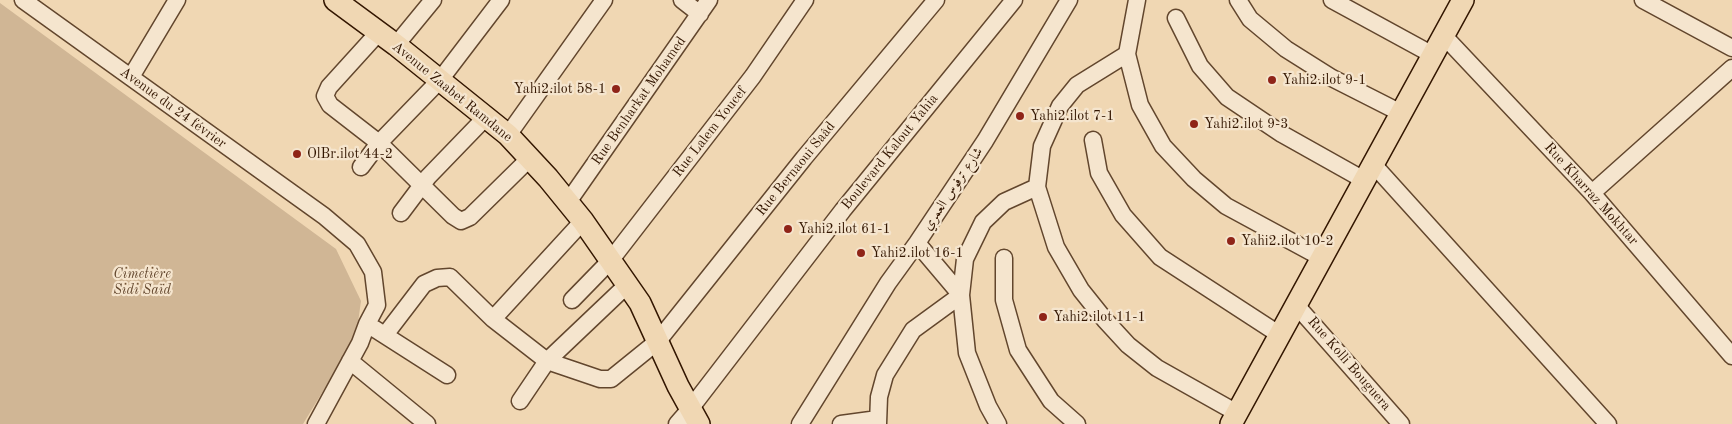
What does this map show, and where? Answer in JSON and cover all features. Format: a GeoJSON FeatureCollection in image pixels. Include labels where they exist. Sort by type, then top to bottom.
{"type":"FeatureCollection","features":[{"type":"Feature","properties":{"kind":"main road"},"geometry":{"type":"LineString","coordinates":[[1234,418],[1463,0]]}},
{"type":"Feature","properties":{"kind":"main road","name":"Avenue Zaabet Ramdane"},"geometry":{"type":"LineString","coordinates":[[339,1],[508,135],[568,202],[640,303],[678,386],[689,419]]}},
{"type":"Feature","properties":{"kind":"street","name":"Avenue du 24 février"},"geometry":{"type":"LineString","coordinates":[[22,0],[324,216],[356,244],[373,272],[377,305],[360,343],[316,424]]}},
{"type":"Feature","properties":{"kind":"street"},"geometry":{"type":"LineString","coordinates":[[131,77],[177,0]]}},
{"type":"Feature","properties":{"kind":"street"},"geometry":{"type":"LineString","coordinates":[[396,45],[433,0]]}},
{"type":"Feature","properties":{"kind":"street"},"geometry":{"type":"LineString","coordinates":[[361,167],[379,144],[440,80],[501,0]]}},
{"type":"Feature","properties":{"kind":"street"},"geometry":{"type":"LineString","coordinates":[[508,135],[604,0]]}},
{"type":"Feature","properties":{"kind":"street"},"geometry":{"type":"LineString","coordinates":[[682,0],[700,14]]}},
{"type":"Feature","properties":{"kind":"street","name":"Rue Benharkat Mohamed"},"geometry":{"type":"LineString","coordinates":[[568,202],[709,0]]}},
{"type":"Feature","properties":{"kind":"street","name":"Rue Lalem Youcef"},"geometry":{"type":"LineString","coordinates":[[572,300],[610,261],[754,76],[805,0]]}},
{"type":"Feature","properties":{"kind":"street","name":"Rue Bernaoui Saâd"},"geometry":{"type":"LineString","coordinates":[[547,361],[600,379],[611,380],[658,341],[804,158],[936,0]]}},
{"type":"Feature","properties":{"kind":"street","name":"Boulevard Kalout Yahia"},"geometry":{"type":"LineString","coordinates":[[689,419],[843,210],[1014,0]]}},
{"type":"Feature","properties":{"kind":"street","name":"شارع ترفوس العمري"},"geometry":{"type":"LineString","coordinates":[[800,424],[888,283],[985,141],[1068,0]]}},
{"type":"Feature","properties":{"kind":"street"},"geometry":{"type":"LineString","coordinates":[[1137,0],[1127,54],[1140,105],[1160,142],[1194,179],[1226,206],[1322,258]]}},
{"type":"Feature","properties":{"kind":"street"},"geometry":{"type":"LineString","coordinates":[[1238,0],[1250,19],[1286,49],[1332,78],[1401,113]]}},
{"type":"Feature","properties":{"kind":"street"},"geometry":{"type":"LineString","coordinates":[[1332,0],[1433,55]]}},
{"type":"Feature","properties":{"kind":"street"},"geometry":{"type":"LineString","coordinates":[[1643,0],[1732,48]]}},
{"type":"Feature","properties":{"kind":"street"},"geometry":{"type":"LineString","coordinates":[[1176,18],[1200,66],[1227,97],[1282,134],[1369,172],[1608,424]]}},
{"type":"Feature","properties":{"kind":"street"},"geometry":{"type":"LineString","coordinates":[[378,33],[329,87],[325,96],[330,105],[379,144],[453,216],[461,221],[470,218],[530,158]]}},
{"type":"Feature","properties":{"kind":"street","name":"Rue Kharraz Mokhtar"},"geometry":{"type":"LineString","coordinates":[[1444,36],[1592,193],[1730,350]]}},
{"type":"Feature","properties":{"kind":"street"},"geometry":{"type":"LineString","coordinates":[[1127,54],[1077,85],[1060,106],[1042,146],[1037,187],[1056,247],[1081,290],[1105,320],[1128,344],[1156,368],[1234,418]]}},
{"type":"Feature","properties":{"kind":"street"},"geometry":{"type":"LineString","coordinates":[[1592,193],[1732,68]]}},
{"type":"Feature","properties":{"kind":"street"},"geometry":{"type":"LineString","coordinates":[[401,213],[428,178],[486,117]]}},
{"type":"Feature","properties":{"kind":"street"},"geometry":{"type":"LineString","coordinates":[[1093,140],[1099,173],[1123,215],[1160,257],[1280,335]]}},
{"type":"Feature","properties":{"kind":"street"},"geometry":{"type":"LineString","coordinates":[[998,424],[988,406],[967,353],[961,295],[965,259],[983,222],[1004,202],[1037,187]]}},
{"type":"Feature","properties":{"kind":"street"},"geometry":{"type":"LineString","coordinates":[[493,319],[583,221]]}},
{"type":"Feature","properties":{"kind":"street"},"geometry":{"type":"LineString","coordinates":[[917,243],[961,295]]}},
{"type":"Feature","properties":{"kind":"street"},"geometry":{"type":"LineString","coordinates":[[1004,258],[1004,300],[1018,350],[1051,401],[1077,424]]}},
{"type":"Feature","properties":{"kind":"street"},"geometry":{"type":"LineString","coordinates":[[385,335],[424,284],[437,278],[450,277],[493,319],[547,361]]}},
{"type":"Feature","properties":{"kind":"street"},"geometry":{"type":"LineString","coordinates":[[520,401],[547,361],[626,285]]}},
{"type":"Feature","properties":{"kind":"street"},"geometry":{"type":"LineString","coordinates":[[842,424],[878,421],[879,397],[884,375],[913,330],[961,295]]}},
{"type":"Feature","properties":{"kind":"street","name":"Rue Kolli Bouguera"},"geometry":{"type":"LineString","coordinates":[[1296,305],[1401,424]]}},
{"type":"Feature","properties":{"kind":"street"},"geometry":{"type":"LineString","coordinates":[[367,324],[447,375]]}},
{"type":"Feature","properties":{"kind":"street"},"geometry":{"type":"LineString","coordinates":[[350,361],[428,424]]}},
{"type":"Feature","properties":{"kind":"green space","name":"Cimetière Sidi Saïd"},"geometry":{"type":"Polygon","coordinates":[[[0,3],[336,249],[361,301],[356,337],[303,424],[0,424],[0,3]]]}},
{"type":"Feature","properties":{"kind":"place","name":"Yahi2.ilot 9-1"},"geometry":{"type":"Point","coordinates":[1272,80]}},
{"type":"Feature","properties":{"kind":"place","name":"Yahi2.ilot 58-1"},"geometry":{"type":"Point","coordinates":[616,89]}},
{"type":"Feature","properties":{"kind":"place","name":"Yahi2.ilot 7-1"},"geometry":{"type":"Point","coordinates":[1020,116]}},
{"type":"Feature","properties":{"kind":"place","name":"Yahi2.ilot 9-3"},"geometry":{"type":"Point","coordinates":[1194,124]}},
{"type":"Feature","properties":{"kind":"place","name":"OlBr.ilot 44-2"},"geometry":{"type":"Point","coordinates":[297,154]}},
{"type":"Feature","properties":{"kind":"place","name":"Yahi2.ilot 61-1"},"geometry":{"type":"Point","coordinates":[788,229]}},
{"type":"Feature","properties":{"kind":"place","name":"Yahi2.ilot 10-2"},"geometry":{"type":"Point","coordinates":[1231,241]}},
{"type":"Feature","properties":{"kind":"place","name":"Yahi2.ilot 16-1"},"geometry":{"type":"Point","coordinates":[861,253]}},
{"type":"Feature","properties":{"kind":"place","name":"Yahi2.ilot 11-1"},"geometry":{"type":"Point","coordinates":[1043,317]}}]}
